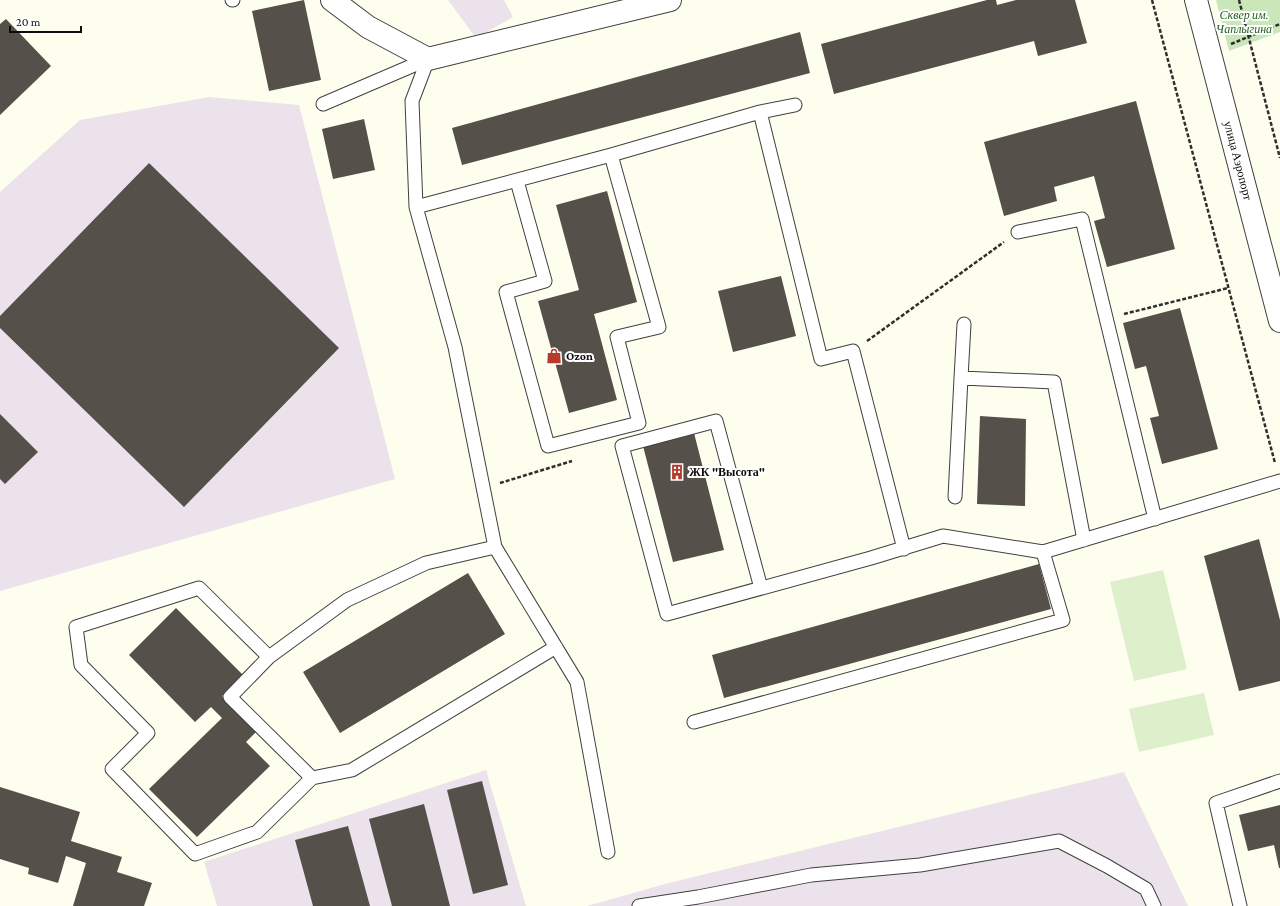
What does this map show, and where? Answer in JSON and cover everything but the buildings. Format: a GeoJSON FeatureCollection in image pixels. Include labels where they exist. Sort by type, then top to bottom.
{"type":"FeatureCollection","features":[{"type":"Feature","properties":{"kind":"street"},"geometry":{"type":"LineString","coordinates":[[332,0],[368,27],[428,59],[670,0]]}},
{"type":"Feature","properties":{"kind":"street","name":"улица Аэропорт"},"geometry":{"type":"LineString","coordinates":[[1196,0],[1280,321]]}},
{"type":"Feature","properties":{"kind":"lane"},"geometry":{"type":"LineString","coordinates":[[322,104],[428,59]]}},
{"type":"Feature","properties":{"kind":"lane"},"geometry":{"type":"LineString","coordinates":[[428,59],[412,101],[416,207],[455,347],[495,547],[577,682],[608,852]]}},
{"type":"Feature","properties":{"kind":"lane"},"geometry":{"type":"LineString","coordinates":[[416,207],[612,155],[760,112],[795,105]]}},
{"type":"Feature","properties":{"kind":"lane"},"geometry":{"type":"LineString","coordinates":[[760,112],[821,359],[853,351],[904,549]]}},
{"type":"Feature","properties":{"kind":"lane"},"geometry":{"type":"LineString","coordinates":[[517,181],[545,281],[506,292],[548,446],[639,422],[617,337],[659,327],[612,155]]}},
{"type":"Feature","properties":{"kind":"lane"},"geometry":{"type":"LineString","coordinates":[[1018,232],[1082,219],[1155,519]]}},
{"type":"Feature","properties":{"kind":"lane"},"geometry":{"type":"LineString","coordinates":[[955,497],[964,324]]}},
{"type":"Feature","properties":{"kind":"lane"},"geometry":{"type":"LineString","coordinates":[[961,378],[1054,382],[1084,540]]}},
{"type":"Feature","properties":{"kind":"lane"},"geometry":{"type":"LineString","coordinates":[[761,588],[716,421],[622,446],[667,614],[904,549],[943,536],[1043,552],[1280,481]]}},
{"type":"Feature","properties":{"kind":"lane"},"geometry":{"type":"LineString","coordinates":[[312,778],[230,697],[269,658],[347,600],[426,563],[495,547]]}},
{"type":"Feature","properties":{"kind":"lane"},"geometry":{"type":"LineString","coordinates":[[694,722],[1063,620],[1043,552]]}},
{"type":"Feature","properties":{"kind":"lane"},"geometry":{"type":"LineString","coordinates":[[269,658],[200,588],[76,627],[81,665],[148,733],[112,770],[195,854],[257,832],[312,778],[352,770],[556,647]]}},
{"type":"Feature","properties":{"kind":"lane"},"geometry":{"type":"LineString","coordinates":[[1240,906],[1216,803],[1280,781]]}},
{"type":"Feature","properties":{"kind":"lane"},"geometry":{"type":"LineString","coordinates":[[639,906],[698,897],[811,876],[920,865],[1059,841],[1107,866],[1146,889],[1154,906]]}},
{"type":"Feature","properties":{"kind":"path"},"geometry":{"type":"LineString","coordinates":[[1152,0],[1276,466]]}},
{"type":"Feature","properties":{"kind":"path"},"geometry":{"type":"LineString","coordinates":[[1239,0],[1280,158]]}},
{"type":"Feature","properties":{"kind":"path"},"geometry":{"type":"LineString","coordinates":[[1249,38],[1280,24]]}},
{"type":"Feature","properties":{"kind":"path"},"geometry":{"type":"LineString","coordinates":[[853,351],[1018,232]]}},
{"type":"Feature","properties":{"kind":"path"},"geometry":{"type":"LineString","coordinates":[[1107,318],[1228,288]]}},
{"type":"Feature","properties":{"kind":"path"},"geometry":{"type":"LineString","coordinates":[[483,487],[578,459]]}},
{"type":"Feature","properties":{"kind":"shaded area"},"geometry":{"type":"Polygon","coordinates":[[[448,0],[504,0],[513,17],[476,38],[448,0]]]}},
{"type":"Feature","properties":{"kind":"shaded area"},"geometry":{"type":"Polygon","coordinates":[[[209,97],[299,105],[395,479],[0,591],[0,192],[80,120],[209,97]]]}},
{"type":"Feature","properties":{"kind":"shaded area"},"geometry":{"type":"Polygon","coordinates":[[[486,770],[526,906],[217,906],[204,862],[486,770]]]}},
{"type":"Feature","properties":{"kind":"shaded area"},"geometry":{"type":"Polygon","coordinates":[[[1124,772],[1188,906],[587,906],[665,884],[1124,772]]]}},
{"type":"Feature","properties":{"kind":"green space","name":"Сквер им. Чаплыгина"},"geometry":{"type":"Polygon","coordinates":[[[1216,0],[1280,0],[1280,32],[1229,51],[1216,0]]]}},
{"type":"Feature","properties":{"kind":"green space"},"geometry":{"type":"Polygon","coordinates":[[[1163,570],[1187,669],[1134,681],[1110,582],[1163,570]]]}},
{"type":"Feature","properties":{"kind":"green space"},"geometry":{"type":"Polygon","coordinates":[[[1204,693],[1214,735],[1139,752],[1129,709],[1204,693]]]}},
{"type":"Feature","properties":{"kind":"place","name":"Ozon"},"geometry":{"type":"Point","coordinates":[554,356]}},
{"type":"Feature","properties":{"kind":"place","name":"ЖК \"Высота\""},"geometry":{"type":"Point","coordinates":[677,472]}}]}
